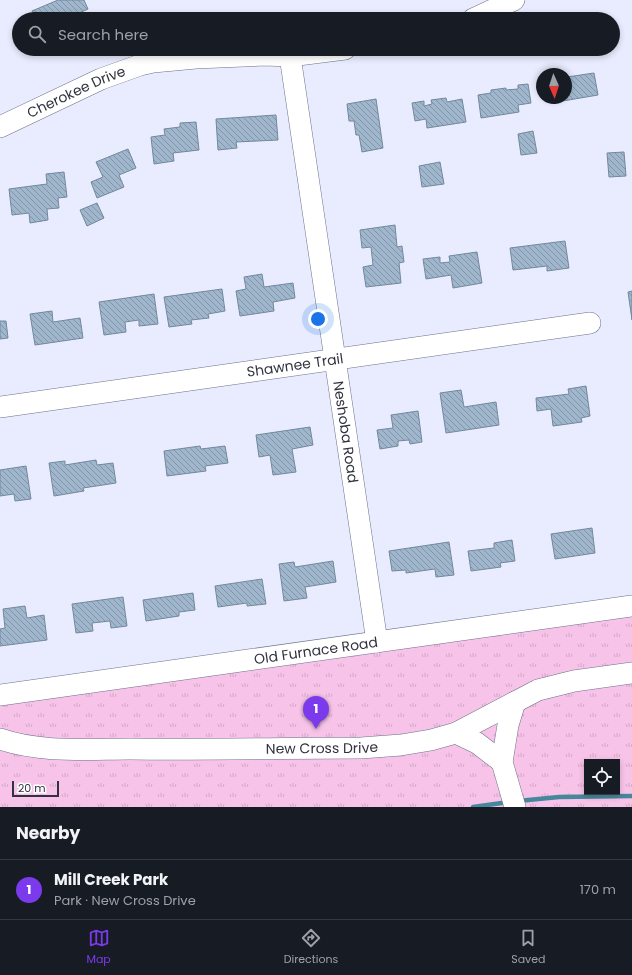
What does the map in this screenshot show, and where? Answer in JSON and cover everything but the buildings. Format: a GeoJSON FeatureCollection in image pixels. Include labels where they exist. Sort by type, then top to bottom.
{"type":"FeatureCollection","features":[{"type":"Feature","properties":{"kind":"street"},"geometry":{"type":"LineString","coordinates":[[488,12],[514,0]]}},
{"type":"Feature","properties":{"kind":"street","name":"Cherokee Drive"},"geometry":{"type":"LineString","coordinates":[[0,127],[101,79],[140,65],[152,62],[196,58],[243,56]]}},
{"type":"Feature","properties":{"kind":"street","name":"Neshoba Road"},"geometry":{"type":"LineString","coordinates":[[290,56],[376,642]]}},
{"type":"Feature","properties":{"kind":"street","name":"Shawnee Trail"},"geometry":{"type":"LineString","coordinates":[[0,407],[590,323]]}},
{"type":"Feature","properties":{"kind":"street","name":"Old Furnace Road"},"geometry":{"type":"LineString","coordinates":[[0,695],[632,606]]}},
{"type":"Feature","properties":{"kind":"street","name":"New Cross Drive"},"geometry":{"type":"LineString","coordinates":[[0,739],[12,743],[40,748],[92,749],[354,748],[401,745],[431,740],[456,733],[538,690],[562,683],[632,673]]}},
{"type":"Feature","properties":{"kind":"street"},"geometry":{"type":"LineString","coordinates":[[515,702],[508,725],[502,762],[515,807]]}},
{"type":"Feature","properties":{"kind":"street"},"geometry":{"type":"LineString","coordinates":[[456,733],[477,743],[502,762]]}},
{"type":"Feature","properties":{"kind":"green space"},"geometry":{"type":"Polygon","coordinates":[[[632,606],[632,807],[0,807],[0,695],[632,606]]]}},
{"type":"Feature","properties":{"kind":"waterway"},"geometry":{"type":"LineString","coordinates":[[518,801],[559,797],[632,796]]}},
{"type":"Feature","properties":{"kind":"waterway"},"geometry":{"type":"LineString","coordinates":[[473,807],[509,802]]}},
{"type":"Feature","properties":{"kind":"place","name":"Mill Creek Park"},"geometry":{"type":"Point","coordinates":[316,729]}}]}
